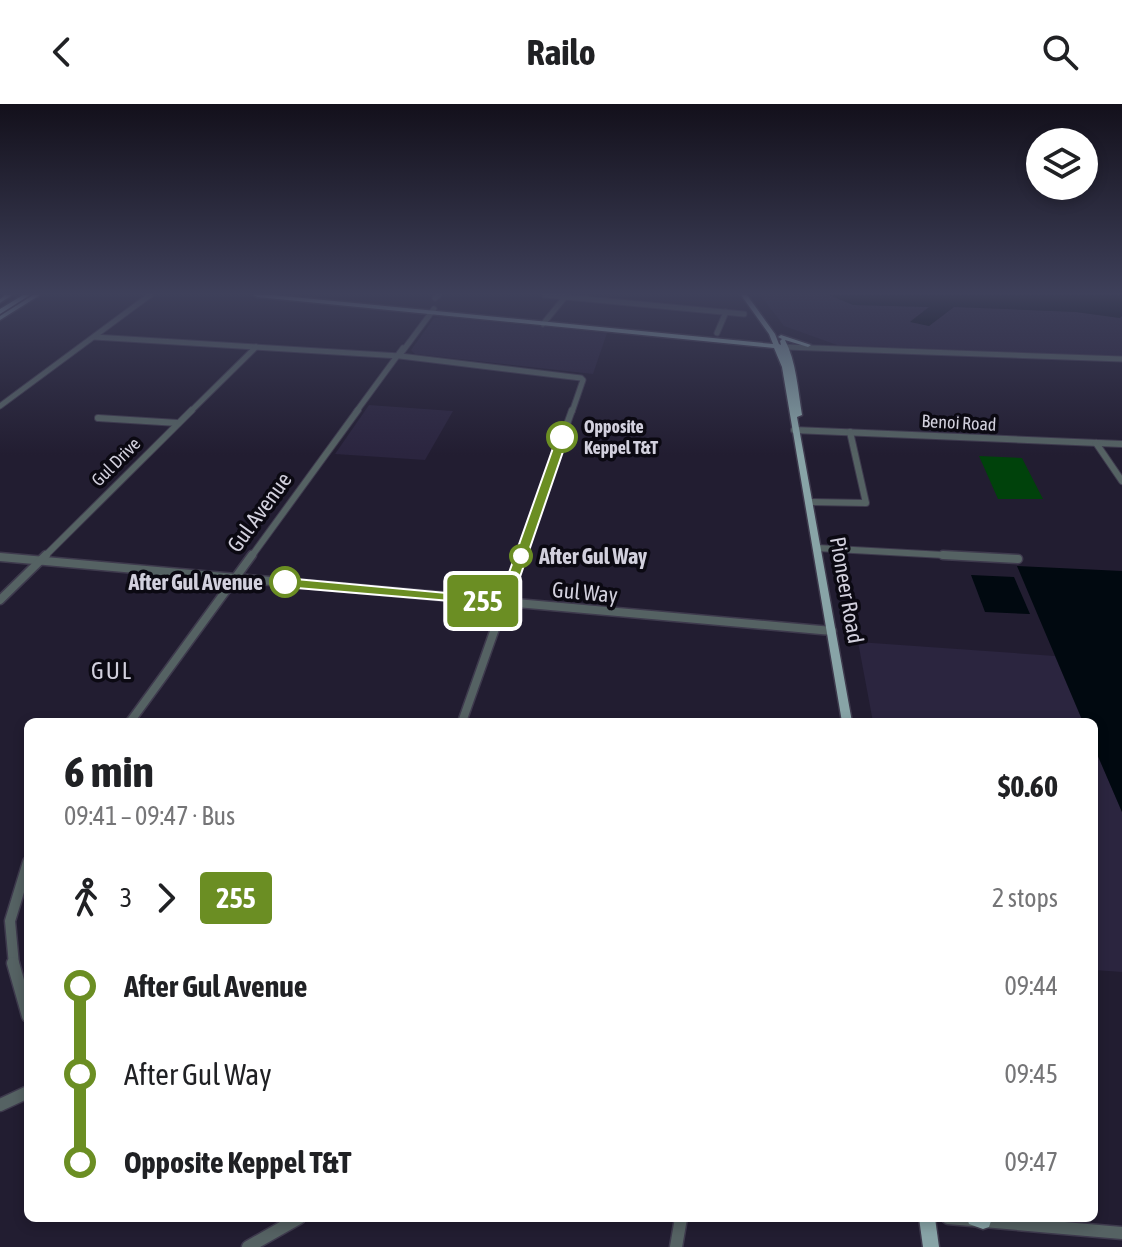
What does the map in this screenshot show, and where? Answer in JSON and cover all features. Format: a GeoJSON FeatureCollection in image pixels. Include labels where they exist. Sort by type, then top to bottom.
{"type":"FeatureCollection","features":[{"type":"Feature","properties":{"kind":"main road"},"geometry":{"type":"LineString","coordinates":[[770,348],[785,356],[802,348]]}},
{"type":"Feature","properties":{"kind":"main road","name":"Pioneer Road"},"geometry":{"type":"LineString","coordinates":[[782,348],[846,718]]}},
{"type":"Feature","properties":{"kind":"main road"},"geometry":{"type":"LineString","coordinates":[[928,1222],[931,1247]]}},
{"type":"Feature","properties":{"kind":"street"},"geometry":{"type":"LineString","coordinates":[[0,406],[79,348]]}},
{"type":"Feature","properties":{"kind":"street","name":"Gul Drive"},"geometry":{"type":"LineString","coordinates":[[0,600],[255,348]]}},
{"type":"Feature","properties":{"kind":"street"},"geometry":{"type":"LineString","coordinates":[[277,348],[397,356],[572,374],[583,380],[463,718]]}},
{"type":"Feature","properties":{"kind":"street","name":"Gul Avenue"},"geometry":{"type":"LineString","coordinates":[[133,718],[403,348]]}},
{"type":"Feature","properties":{"kind":"street"},"geometry":{"type":"LineString","coordinates":[[837,348],[1122,359]]}},
{"type":"Feature","properties":{"kind":"street"},"geometry":{"type":"LineString","coordinates":[[98,418],[178,423]]}},
{"type":"Feature","properties":{"kind":"street","name":"Benoi Road"},"geometry":{"type":"LineString","coordinates":[[798,430],[1122,444]]}},
{"type":"Feature","properties":{"kind":"street"},"geometry":{"type":"LineString","coordinates":[[810,502],[866,503],[850,432]]}},
{"type":"Feature","properties":{"kind":"street"},"geometry":{"type":"LineString","coordinates":[[1096,443],[1122,481]]}},
{"type":"Feature","properties":{"kind":"street"},"geometry":{"type":"LineString","coordinates":[[817,548],[1018,559]]}},
{"type":"Feature","properties":{"kind":"street","name":"Gul Way"},"geometry":{"type":"LineString","coordinates":[[0,557],[832,631]]}},
{"type":"Feature","properties":{"kind":"street"},"geometry":{"type":"LineString","coordinates":[[24,869],[13,890],[5,919],[5,935],[24,1002]]}},
{"type":"Feature","properties":{"kind":"street"},"geometry":{"type":"LineString","coordinates":[[0,1105],[24,1094]]}},
{"type":"Feature","properties":{"kind":"street"},"geometry":{"type":"LineString","coordinates":[[248,1247],[292,1222]]}},
{"type":"Feature","properties":{"kind":"street"},"geometry":{"type":"LineString","coordinates":[[676,1247],[680,1222]]}},
{"type":"Feature","properties":{"kind":"street"},"geometry":{"type":"LineString","coordinates":[[1001,1222],[1122,1233]]}},
{"type":"Feature","properties":{"kind":"shaded area"},"geometry":{"type":"Polygon","coordinates":[[[602,348],[593,374],[415,354],[411,350],[602,348]]]}},
{"type":"Feature","properties":{"kind":"shaded area"},"geometry":{"type":"Polygon","coordinates":[[[924,348],[1122,348],[1122,356],[924,348]]]}},
{"type":"Feature","properties":{"kind":"shaded area"},"geometry":{"type":"Polygon","coordinates":[[[369,405],[453,411],[425,460],[335,454],[369,405]]]}},
{"type":"Feature","properties":{"kind":"shaded area"},"geometry":{"type":"Polygon","coordinates":[[[1017,566],[1122,571],[1122,812],[1098,756],[1098,718],[1081,718],[1017,566]]]}},
{"type":"Feature","properties":{"kind":"shaded area"},"geometry":{"type":"Polygon","coordinates":[[[971,575],[1014,577],[1030,614],[985,612],[971,575]]]}},
{"type":"Feature","properties":{"kind":"shaded area"},"geometry":{"type":"Polygon","coordinates":[[[858,642],[1055,656],[1081,718],[872,718],[858,642]]]}},
{"type":"Feature","properties":{"kind":"shaded area"},"geometry":{"type":"Polygon","coordinates":[[[1098,756],[1122,812],[1122,972],[1098,970],[1098,756]]]}},
{"type":"Feature","properties":{"kind":"green space"},"geometry":{"type":"Polygon","coordinates":[[[979,456],[1022,458],[1043,499],[998,499],[979,456]]]}},
{"type":"Feature","properties":{"kind":"bus line","name":"255"},"geometry":{"type":"LineString","coordinates":[[285,582],[505,603],[562,437]]}},
{"type":"Feature","properties":{"kind":"place","name":"Opposite Keppel T&T"},"geometry":{"type":"Point","coordinates":[562,437]}},
{"type":"Feature","properties":{"kind":"place","name":"After Gul Way"},"geometry":{"type":"Point","coordinates":[521,556]}},
{"type":"Feature","properties":{"kind":"place","name":"After Gul Avenue"},"geometry":{"type":"Point","coordinates":[285,582]}},
{"type":"Feature","properties":{"kind":"district","name":"GUL"},"geometry":{"type":"Point","coordinates":[112,671]}}]}
